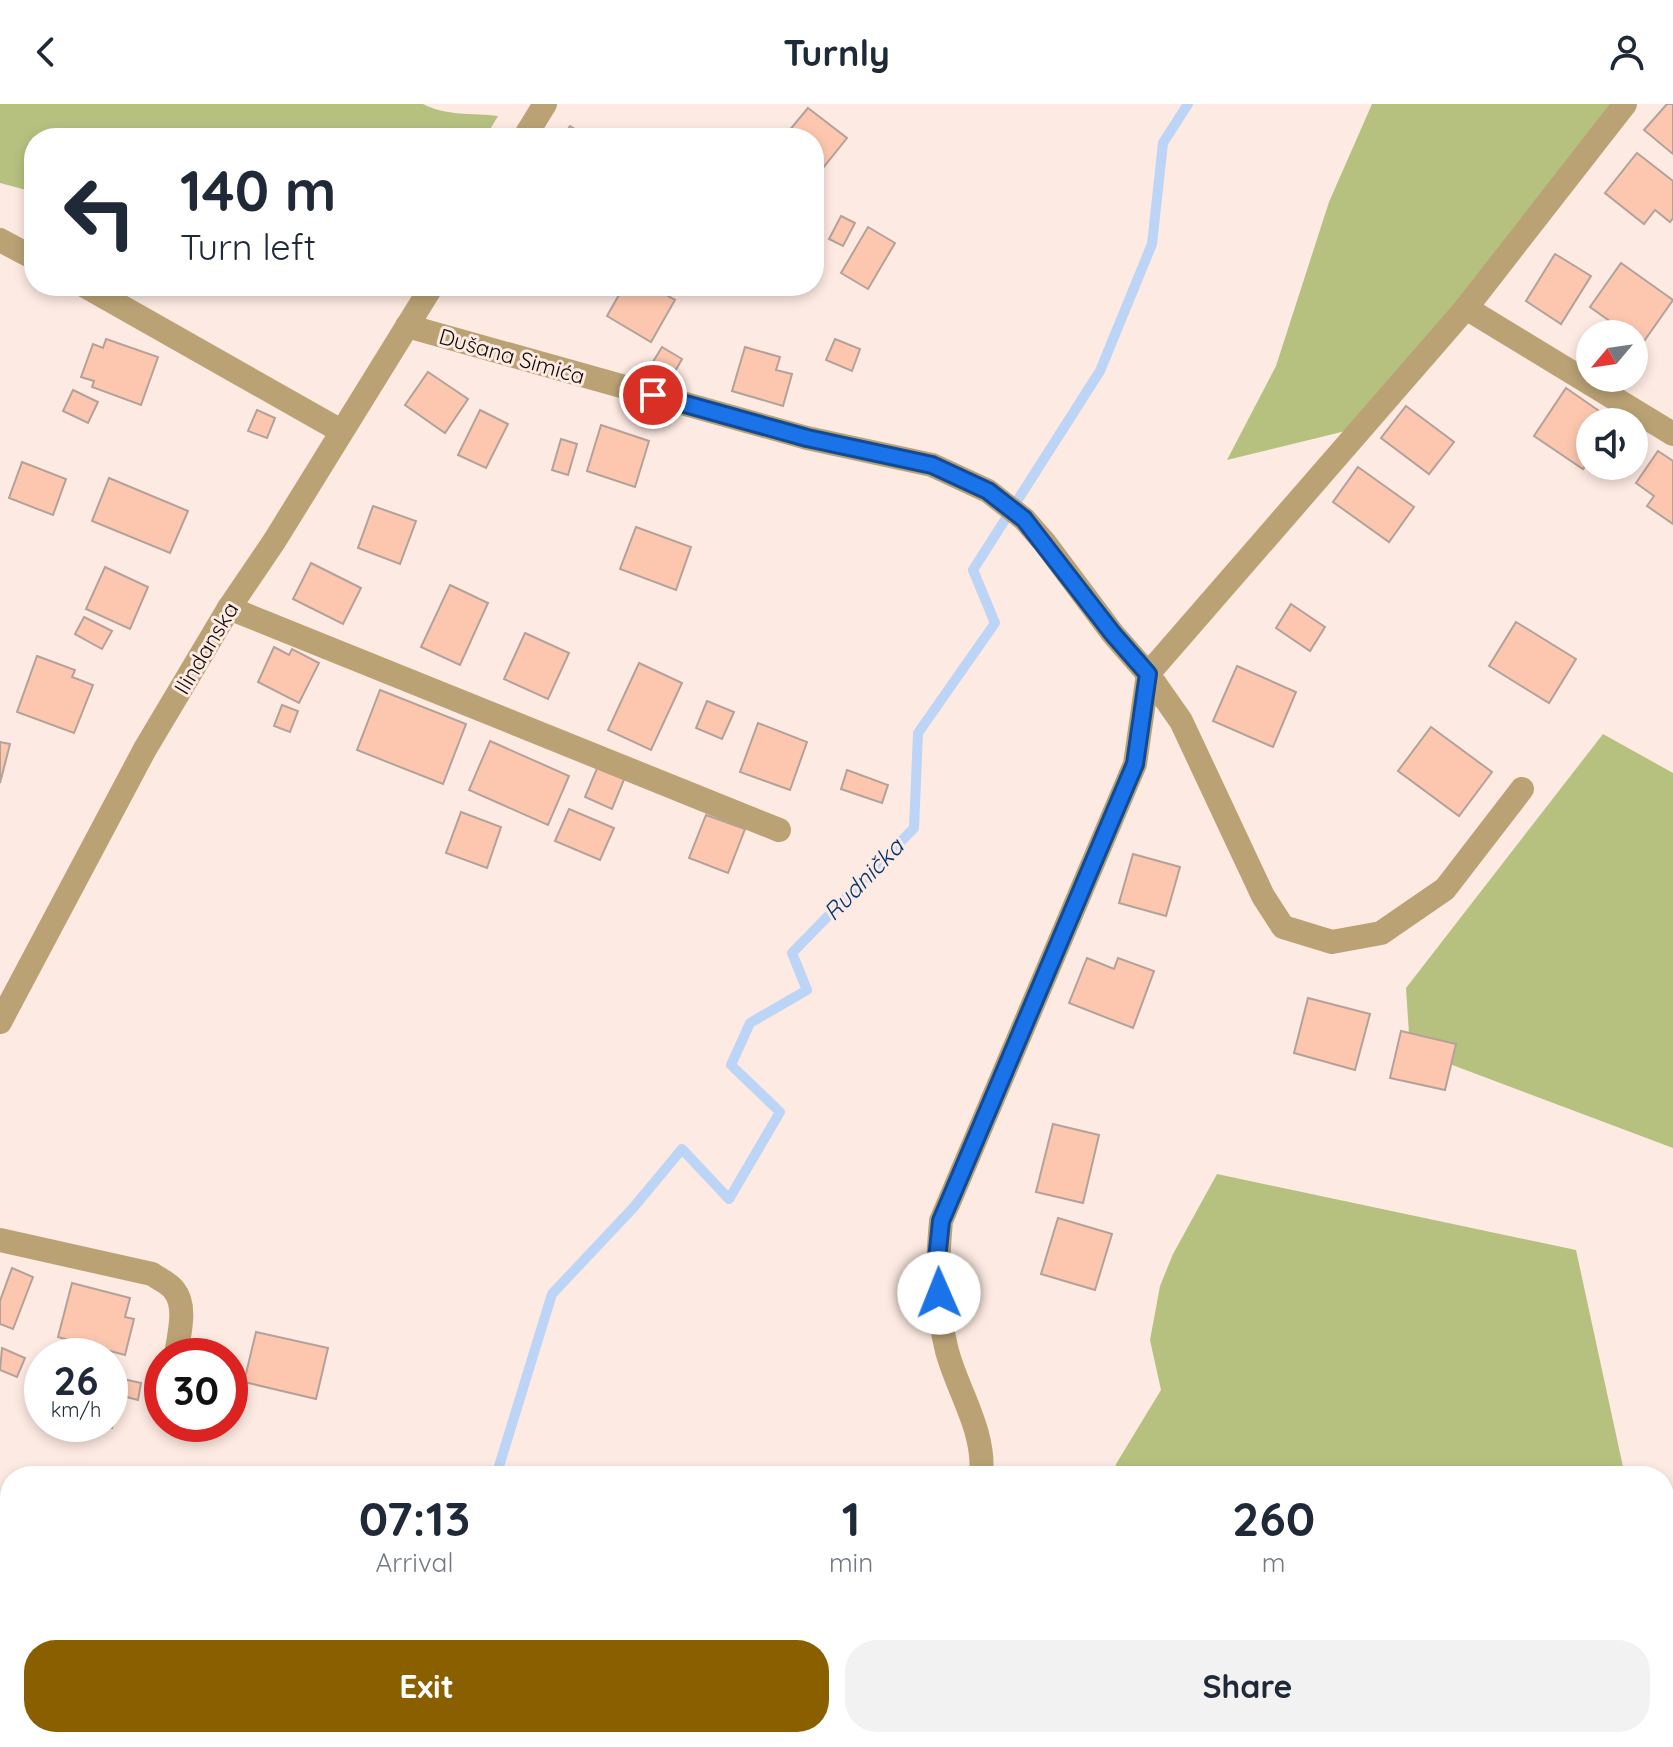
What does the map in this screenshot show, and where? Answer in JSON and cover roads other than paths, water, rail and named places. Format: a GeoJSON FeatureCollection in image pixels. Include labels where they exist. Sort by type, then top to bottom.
{"type":"FeatureCollection","features":[{"type":"Feature","properties":{"kind":"street"},"geometry":{"type":"LineString","coordinates":[[530,128],[545,104]]}},
{"type":"Feature","properties":{"kind":"street"},"geometry":{"type":"LineString","coordinates":[[980,1466],[978,1437],[947,1351],[941,1316],[936,1269],[941,1221],[1135,764],[1148,674],[1466,308],[1625,104]]}},
{"type":"Feature","properties":{"kind":"street"},"geometry":{"type":"LineString","coordinates":[[0,240],[24,253]]}},
{"type":"Feature","properties":{"kind":"street"},"geometry":{"type":"LineString","coordinates":[[103,296],[341,431]]}},
{"type":"Feature","properties":{"kind":"street","name":"Ilindanska"},"geometry":{"type":"LineString","coordinates":[[0,1022],[145,749],[229,608],[275,540],[426,296]]}},
{"type":"Feature","properties":{"kind":"street"},"geometry":{"type":"LineString","coordinates":[[1466,308],[1673,434]]}},
{"type":"Feature","properties":{"kind":"street","name":"Dušana Simića"},"geometry":{"type":"LineString","coordinates":[[407,326],[807,438],[932,465],[988,491],[1024,519],[1148,674],[1181,721],[1263,896],[1283,927],[1332,942],[1381,933],[1445,889],[1522,789]]}},
{"type":"Feature","properties":{"kind":"street"},"geometry":{"type":"LineString","coordinates":[[229,608],[779,830]]}},
{"type":"Feature","properties":{"kind":"street"},"geometry":{"type":"LineString","coordinates":[[0,1240],[152,1274],[173,1288],[179,1299],[178,1338]]}},
{"type":"Feature","properties":{"kind":"waterway","name":"Rudnička"},"geometry":{"type":"LineString","coordinates":[[499,1466],[552,1294],[633,1208],[682,1149],[729,1199],[780,1112],[731,1065],[750,1023],[807,990],[792,953],[914,828],[918,733],[995,623],[973,570],[1100,371],[1152,244],[1163,143],[1188,104]]}}]}
